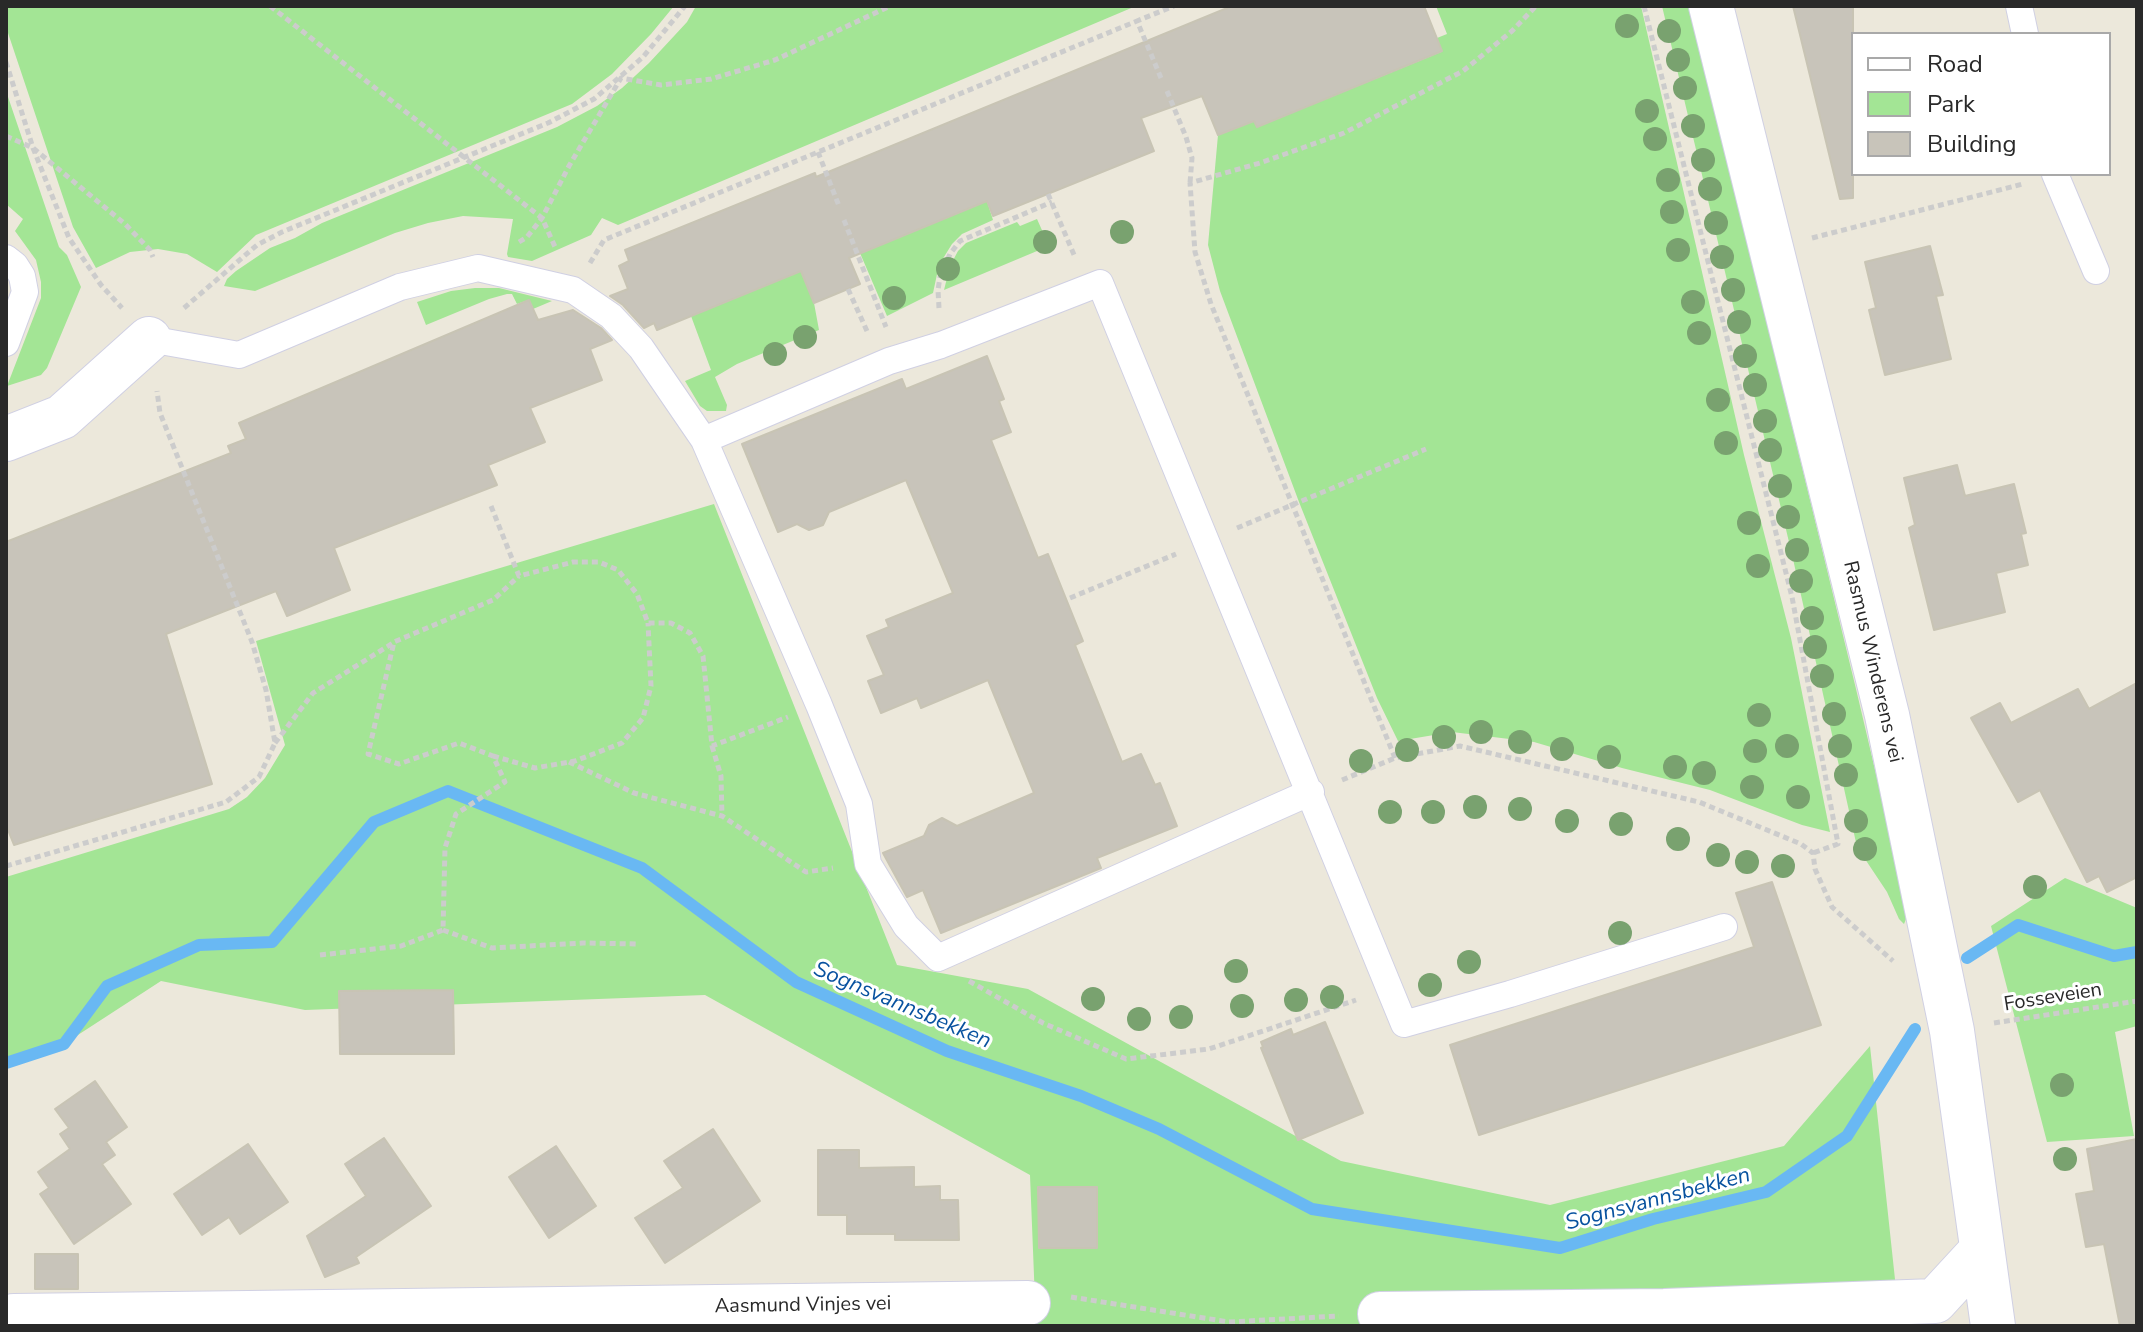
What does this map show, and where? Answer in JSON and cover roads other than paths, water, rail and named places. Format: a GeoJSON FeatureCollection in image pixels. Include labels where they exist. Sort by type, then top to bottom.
{"type":"FeatureCollection","features":[{"type":"Feature","properties":{"kind":"street","name":"Rasmus Winderens vei"},"geometry":{"type":"LineString","coordinates":[[1711,6],[1887,715],[1955,1062],[1993,1326]]}},
{"type":"Feature","properties":{"kind":"street"},"geometry":{"type":"LineString","coordinates":[[6,439],[62,417],[149,339]]}},
{"type":"Feature","properties":{"kind":"street"},"geometry":{"type":"LineString","coordinates":[[1380,1314],[1664,1311],[1935,1301],[1981,1251]]}},
{"type":"Feature","properties":{"kind":"street","name":"Aasmund Vinjes vei"},"geometry":{"type":"LineString","coordinates":[[9,1319],[1028,1303]]}},
{"type":"Feature","properties":{"kind":"lane"},"geometry":{"type":"LineString","coordinates":[[2019,6],[2025,32]]}},
{"type":"Feature","properties":{"kind":"lane"},"geometry":{"type":"LineString","coordinates":[[2055,176],[2096,271]]}},
{"type":"Feature","properties":{"kind":"lane"},"geometry":{"type":"LineString","coordinates":[[6,258],[22,276],[25,292],[6,343]]}},
{"type":"Feature","properties":{"kind":"lane"},"geometry":{"type":"LineString","coordinates":[[149,339],[239,355],[400,287],[478,268],[573,290],[611,316],[641,348],[704,440],[859,804],[868,864],[906,926],[938,958],[1311,792]]}},
{"type":"Feature","properties":{"kind":"lane"},"geometry":{"type":"LineString","coordinates":[[704,440],[889,361],[941,345],[1100,283],[1404,1024],[1525,990],[1724,927]]}},
{"type":"Feature","properties":{"kind":"waterway","name":"Sognsvannsbekken"},"geometry":{"type":"LineString","coordinates":[[6,1063],[64,1044],[107,986],[199,945],[272,942],[374,822],[448,791],[642,868],[796,982],[947,1051],[1081,1096],[1159,1129],[1312,1209],[1560,1248],[1653,1219],[1766,1192],[1847,1136],[1915,1029]]}},
{"type":"Feature","properties":{"kind":"waterway","name":"Sognsvannsbekken"},"geometry":{"type":"LineString","coordinates":[[1967,958],[2018,925],[2114,956],[2137,952]]}}]}
